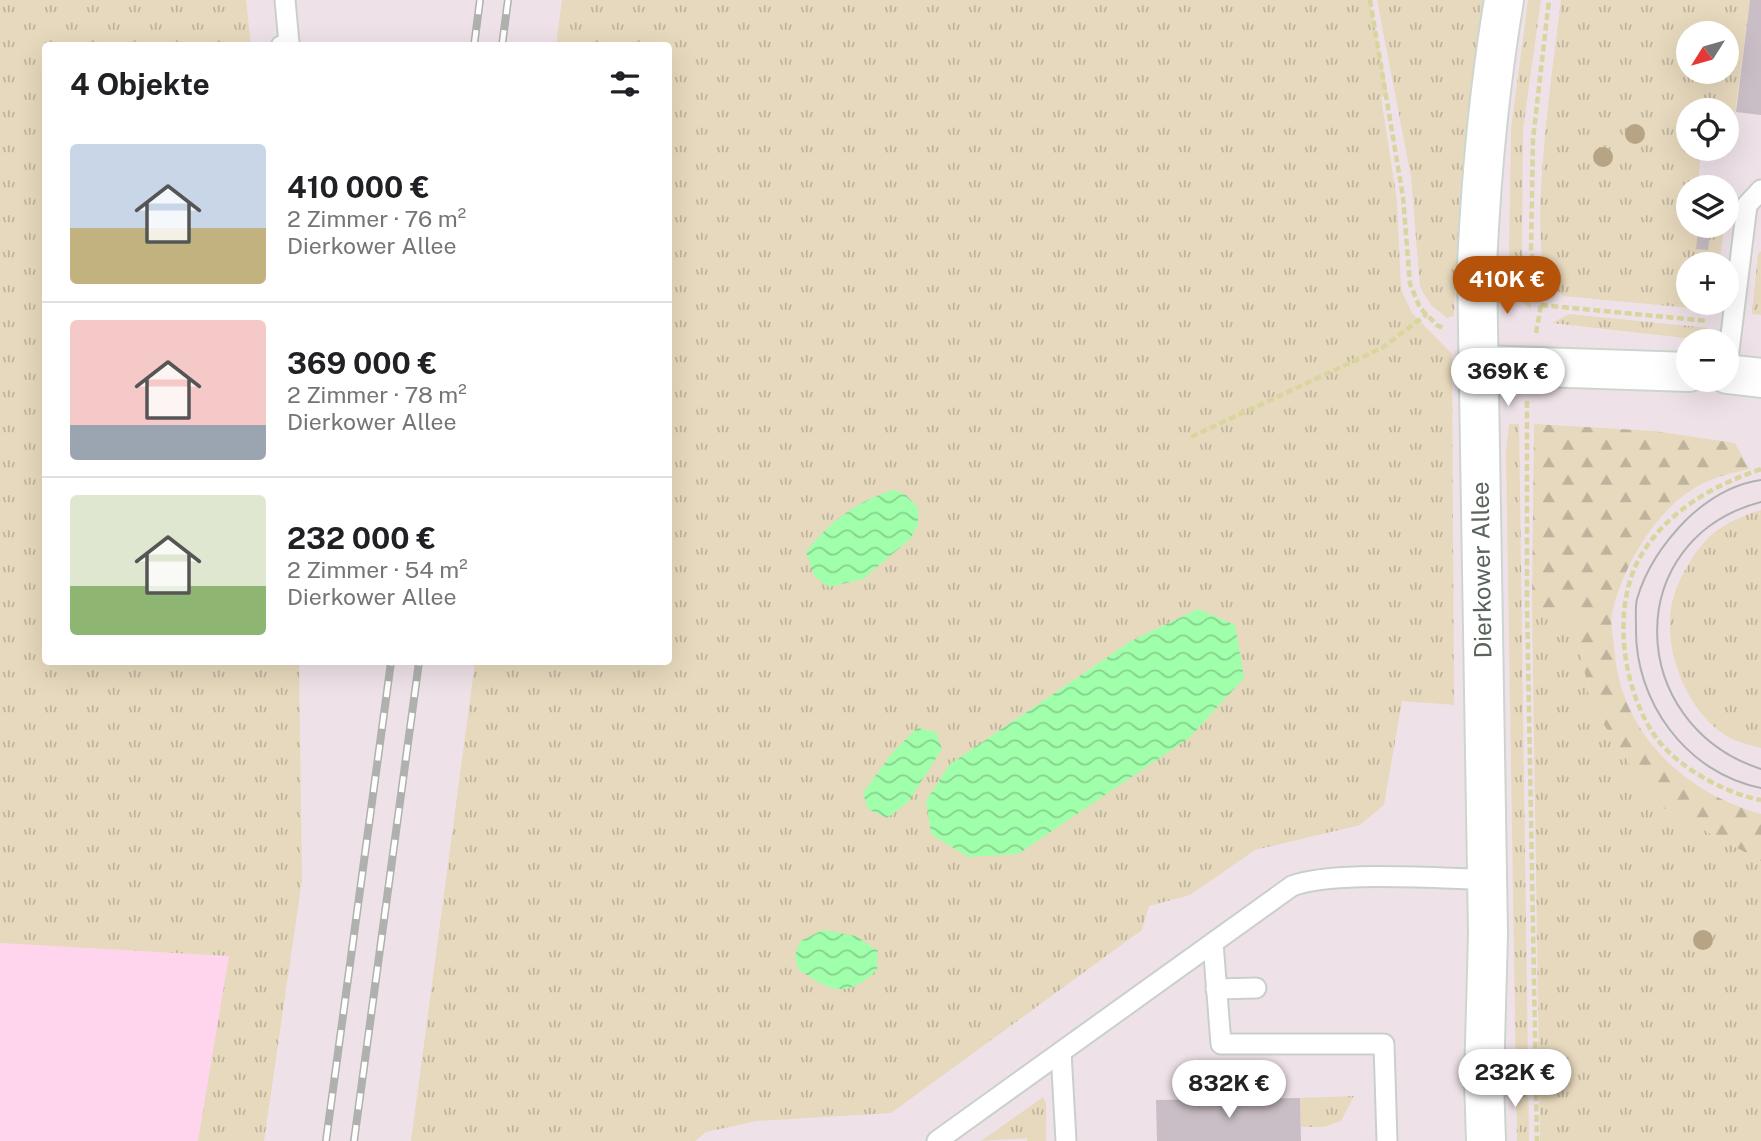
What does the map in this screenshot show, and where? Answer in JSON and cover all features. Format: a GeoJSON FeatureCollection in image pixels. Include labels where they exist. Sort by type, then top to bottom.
{"type":"FeatureCollection","features":[{"type":"Feature","properties":{"kind":"main road","name":"Dierkower Allee"},"geometry":{"type":"LineString","coordinates":[[1486,1141],[1487,880],[1477,350],[1480,178],[1490,85],[1504,0]]}},
{"type":"Feature","properties":{"kind":"main road"},"geometry":{"type":"LineString","coordinates":[[1477,350],[1531,366],[1676,372]]}},
{"type":"Feature","properties":{"kind":"main road"},"geometry":{"type":"LineString","coordinates":[[1739,375],[1761,378]]}},
{"type":"Feature","properties":{"kind":"lane"},"geometry":{"type":"LineString","coordinates":[[285,0],[289,42]]}},
{"type":"Feature","properties":{"kind":"lane"},"geometry":{"type":"LineString","coordinates":[[1731,329],[1754,206],[1761,190]]}},
{"type":"Feature","properties":{"kind":"lane"},"geometry":{"type":"LineString","coordinates":[[936,1141],[1292,886],[1304,881],[1487,880]]}},
{"type":"Feature","properties":{"kind":"lane"},"geometry":{"type":"LineString","coordinates":[[1213,943],[1221,1044],[1384,1044],[1387,1141]]}},
{"type":"Feature","properties":{"kind":"lane"},"geometry":{"type":"LineString","coordinates":[[1216,989],[1256,988]]}},
{"type":"Feature","properties":{"kind":"lane"},"geometry":{"type":"LineString","coordinates":[[1061,1052],[1066,1141]]}},
{"type":"Feature","properties":{"kind":"path"},"geometry":{"type":"LineString","coordinates":[[1370,0],[1403,197],[1409,284],[1438,327],[1477,350]]}},
{"type":"Feature","properties":{"kind":"path"},"geometry":{"type":"LineString","coordinates":[[1537,1141],[1526,445],[1531,366],[1541,305],[1531,249],[1533,139],[1549,0]]}},
{"type":"Feature","properties":{"kind":"path"},"geometry":{"type":"LineString","coordinates":[[1541,305],[1732,324]]}},
{"type":"Feature","properties":{"kind":"path"},"geometry":{"type":"LineString","coordinates":[[1191,438],[1382,348],[1427,314]]}},
{"type":"Feature","properties":{"kind":"path"},"geometry":{"type":"LineString","coordinates":[[1761,469],[1724,482],[1683,507],[1639,560],[1626,600],[1625,649],[1634,691],[1658,740],[1695,773],[1740,797],[1761,800]]}},
{"type":"Feature","properties":{"kind":"shaded area"},"geometry":{"type":"Polygon","coordinates":[[[0,943],[230,956],[198,1141],[0,1141],[0,943]]]}},
{"type":"Feature","properties":{"kind":"green space"},"geometry":{"type":"Polygon","coordinates":[[[0,0],[246,0],[251,42],[42,42],[42,665],[299,665],[302,880],[264,1141],[198,1141],[229,956],[0,943],[0,0]]]}},
{"type":"Feature","properties":{"kind":"green space"},"geometry":{"type":"Polygon","coordinates":[[[562,0],[1370,0],[1388,95],[1381,97],[1397,201],[1401,289],[1412,313],[1452,354],[1454,705],[1402,701],[1384,805],[1360,825],[1255,850],[1190,895],[1149,906],[1142,930],[891,1113],[757,1121],[706,1132],[695,1141],[411,1141],[475,665],[672,665],[672,42],[556,42],[562,0]],[[1198,609],[1131,641],[950,764],[1198,609]]]}},
{"type":"Feature","properties":{"kind":"green space"},"geometry":{"type":"Polygon","coordinates":[[[1377,0],[1487,0],[1463,157],[1454,316],[1447,318],[1431,305],[1420,287],[1411,177],[1377,0]]]}},
{"type":"Feature","properties":{"kind":"green space"},"geometry":{"type":"Polygon","coordinates":[[[1528,0],[1541,0],[1523,129],[1522,251],[1531,295],[1531,309],[1520,299],[1512,281],[1509,251],[1511,129],[1528,0]]]}},
{"type":"Feature","properties":{"kind":"green space"},"geometry":{"type":"Polygon","coordinates":[[[1561,0],[1750,0],[1740,76],[1740,21],[1676,21],[1676,84],[1739,84],[1737,98],[1676,98],[1676,161],[1700,161],[1699,175],[1676,175],[1676,238],[1723,238],[1721,252],[1676,252],[1676,307],[1563,296],[1548,280],[1542,259],[1540,227],[1549,101],[1561,0]]]}},
{"type":"Feature","properties":{"kind":"green space"},"geometry":{"type":"Polygon","coordinates":[[[1761,251],[1761,315],[1752,314],[1758,254],[1761,251]]]}},
{"type":"Feature","properties":{"kind":"green space"},"geometry":{"type":"Polygon","coordinates":[[[1569,314],[1709,328],[1676,329],[1676,337],[1552,323],[1569,314]]]}},
{"type":"Feature","properties":{"kind":"green space"},"geometry":{"type":"Polygon","coordinates":[[[1509,424],[1519,424],[1529,1141],[1517,1141],[1506,452],[1509,424]]]}},
{"type":"Feature","properties":{"kind":"green space"},"geometry":{"type":"Polygon","coordinates":[[[1534,424],[1654,431],[1735,443],[1749,469],[1701,484],[1663,515],[1640,546],[1627,570],[1611,622],[1619,677],[1628,705],[1642,731],[1660,754],[1681,774],[1732,804],[1761,814],[1761,861],[1656,804],[1591,705],[1574,616],[1532,605],[1534,424]]]}},
{"type":"Feature","properties":{"kind":"green space"},"geometry":{"type":"Polygon","coordinates":[[[1761,510],[1761,748],[1730,738],[1714,727],[1700,712],[1679,674],[1670,632],[1675,592],[1698,550],[1721,527],[1761,510]]]}},
{"type":"Feature","properties":{"kind":"green space"},"geometry":{"type":"Polygon","coordinates":[[[1532,605],[1574,616],[1591,705],[1656,804],[1761,861],[1761,1141],[1540,1141],[1532,605]]]}},
{"type":"Feature","properties":{"kind":"green space"},"geometry":{"type":"Polygon","coordinates":[[[1354,1096],[1341,1121],[1324,1127],[1301,1127],[1300,1098],[1354,1096]]]}},
{"type":"Feature","properties":{"kind":"green space"},"geometry":{"type":"Polygon","coordinates":[[[1043,1097],[1046,1103],[1046,1141],[1027,1141],[1027,1138],[981,1141],[1043,1097]]]}},
{"type":"Feature","properties":{"kind":"water"},"geometry":{"type":"Polygon","coordinates":[[[894,490],[906,495],[918,508],[918,525],[910,539],[863,579],[829,587],[815,577],[806,552],[815,541],[834,522],[856,506],[894,490]]]}},
{"type":"Feature","properties":{"kind":"water"},"geometry":{"type":"Polygon","coordinates":[[[1198,609],[1235,625],[1244,678],[1189,738],[1018,854],[968,857],[931,834],[926,801],[950,764],[1131,641],[1198,609]]]}},
{"type":"Feature","properties":{"kind":"water"},"geometry":{"type":"Polygon","coordinates":[[[917,728],[936,732],[942,749],[908,802],[887,818],[868,809],[863,793],[892,753],[917,728]]]}},
{"type":"Feature","properties":{"kind":"water"},"geometry":{"type":"Polygon","coordinates":[[[823,930],[856,936],[878,951],[877,970],[856,985],[838,989],[820,983],[798,969],[795,956],[800,941],[823,930]]]}},
{"type":"Feature","properties":{"kind":"building"},"geometry":{"type":"Polygon","coordinates":[[[1750,0],[1761,0],[1761,115],[1739,112],[1740,80],[1750,0]]]}},
{"type":"Feature","properties":{"kind":"building"},"geometry":{"type":"Polygon","coordinates":[[[1697,238],[1710,238],[1708,250],[1696,249],[1697,238]]]}},
{"type":"Feature","properties":{"kind":"building"},"geometry":{"type":"Polygon","coordinates":[[[1300,1098],[1301,1141],[1157,1141],[1156,1100],[1300,1098]]]}},
{"type":"Feature","properties":{"kind":"tram line"},"geometry":{"type":"LineString","coordinates":[[1761,480],[1740,485],[1712,499],[1679,528],[1663,546],[1651,566],[1637,599],[1636,612],[1638,654],[1644,681],[1670,730],[1688,750],[1710,767],[1734,780],[1761,788]]}},
{"type":"Feature","properties":{"kind":"tram line"},"geometry":{"type":"LineString","coordinates":[[1761,502],[1715,522],[1682,553],[1663,591],[1657,633],[1664,675],[1684,714],[1716,746],[1761,769]]}},
{"type":"Feature","properties":{"kind":"railway"},"geometry":{"type":"LineString","coordinates":[[475,42],[480,0]]}},
{"type":"Feature","properties":{"kind":"railway"},"geometry":{"type":"LineString","coordinates":[[503,42],[508,0]]}},
{"type":"Feature","properties":{"kind":"railway"},"geometry":{"type":"LineString","coordinates":[[326,1141],[391,665]]}},
{"type":"Feature","properties":{"kind":"railway"},"geometry":{"type":"LineString","coordinates":[[354,1141],[419,665]]}}]}
